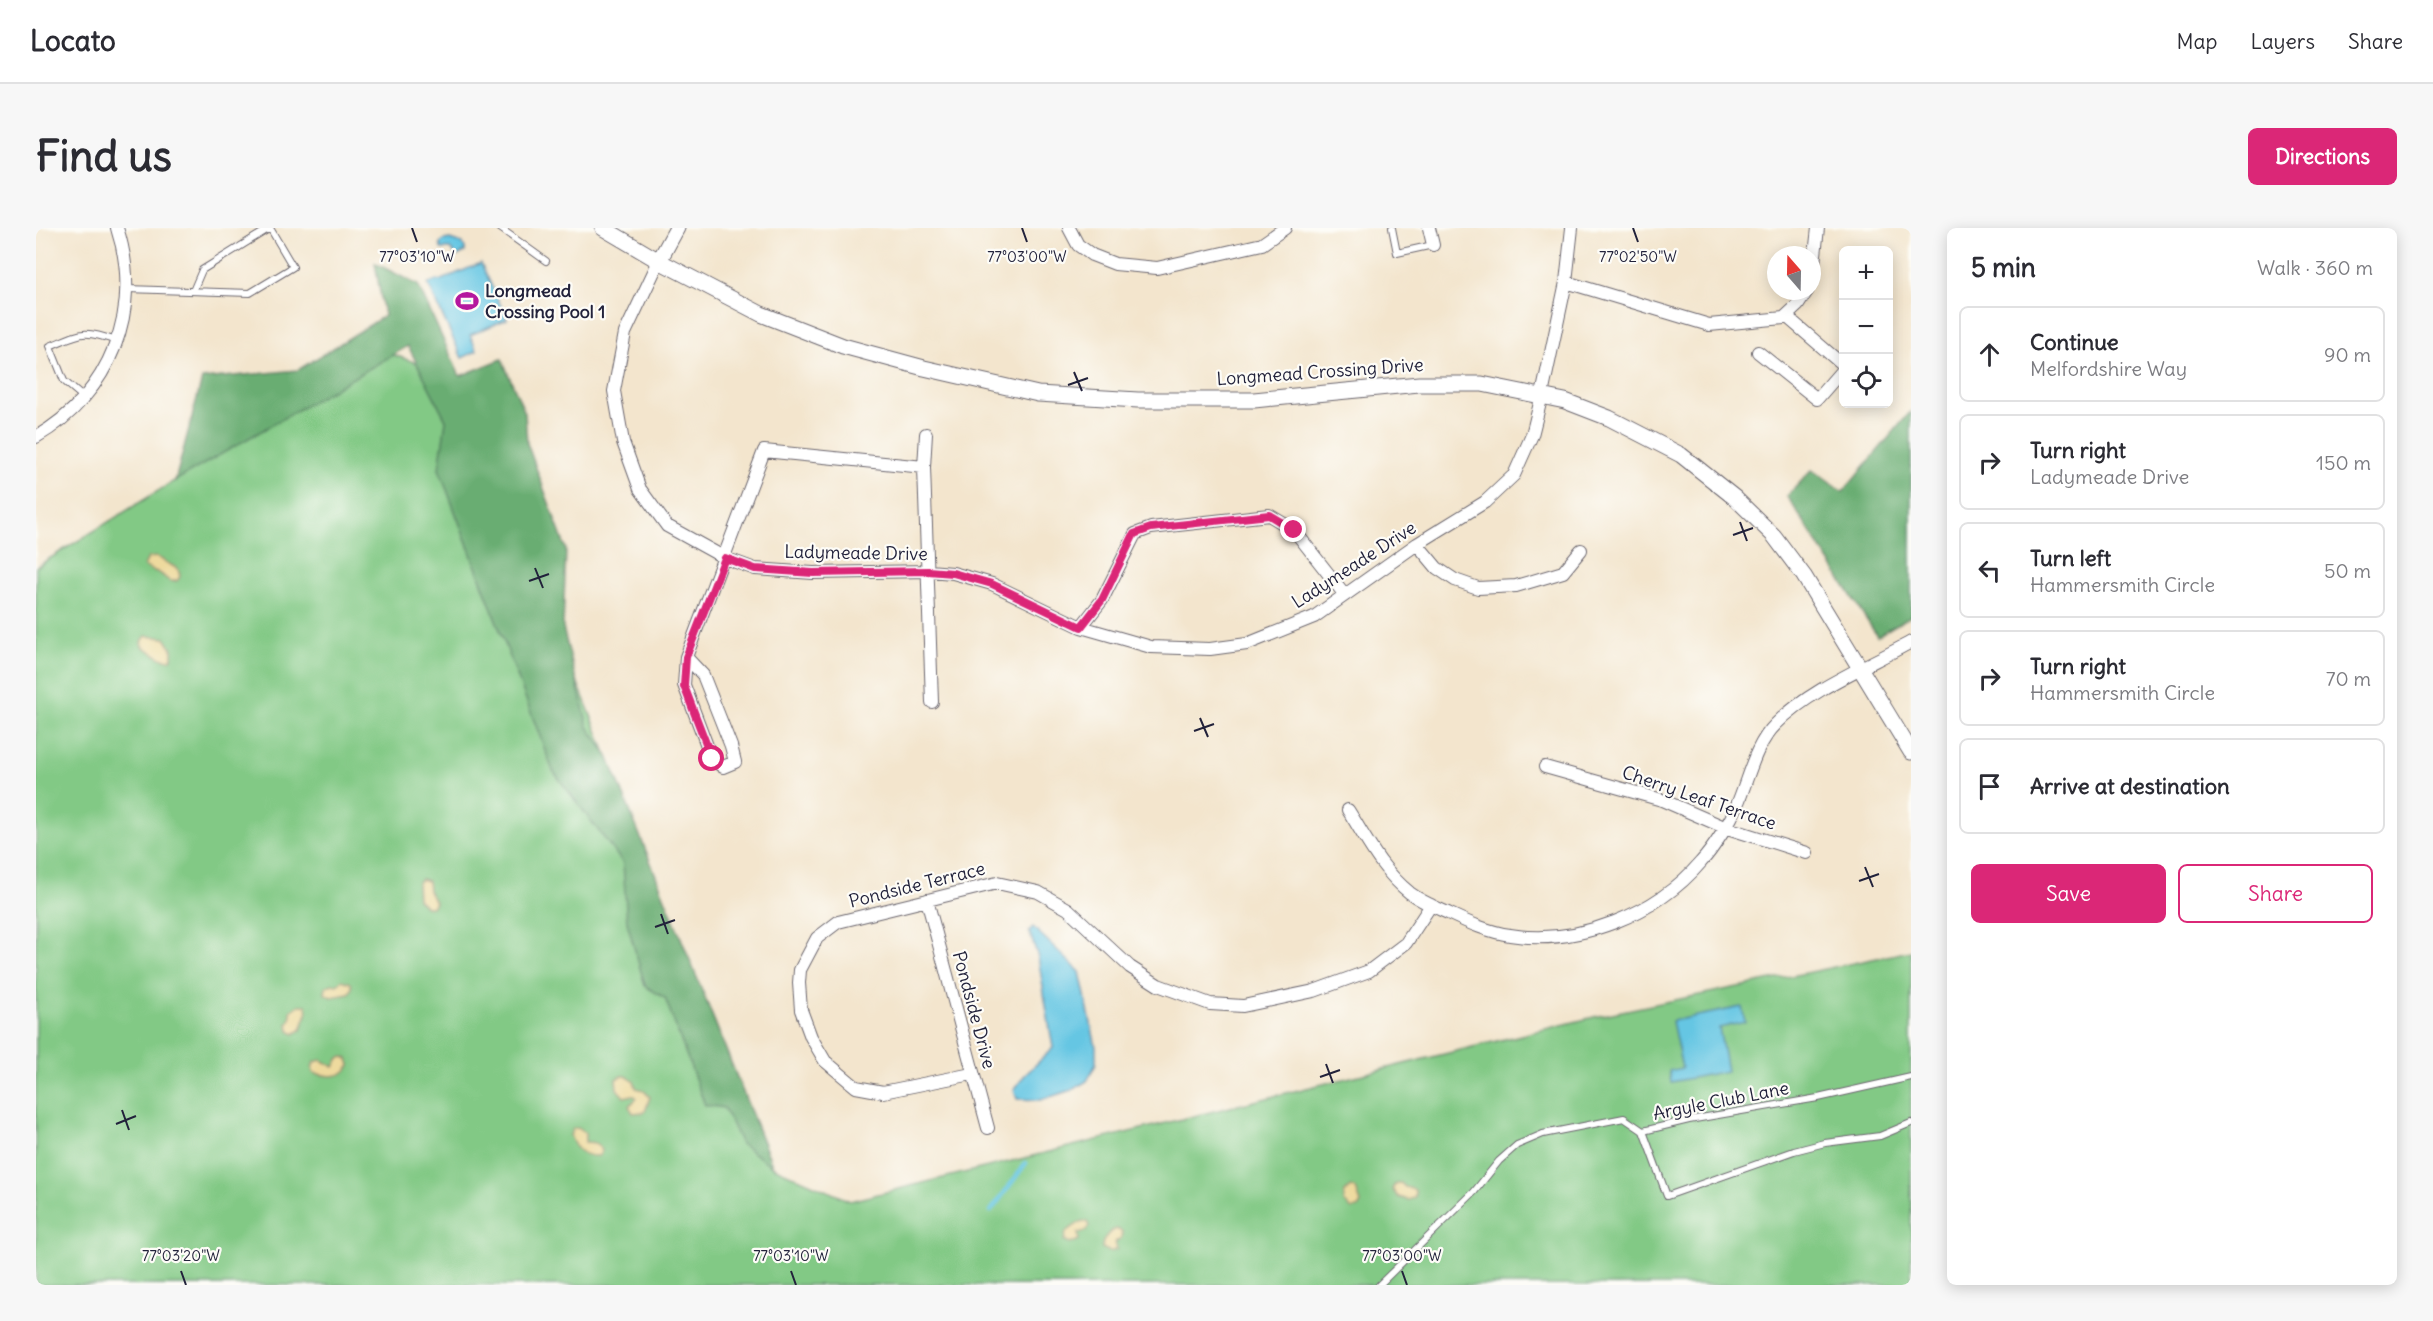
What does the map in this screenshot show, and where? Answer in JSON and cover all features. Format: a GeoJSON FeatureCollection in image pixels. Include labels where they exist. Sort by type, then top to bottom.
{"type":"FeatureCollection","features":[{"type":"Feature","properties":{"kind":"street"},"geometry":{"type":"LineString","coordinates":[[36,437],[57,425],[84,398],[105,370],[117,341],[123,320],[126,264],[117,228]]}},
{"type":"Feature","properties":{"kind":"street","name":"Longmead Crossing Drive"},"geometry":{"type":"LineString","coordinates":[[603,228],[659,261],[761,314],[843,346],[924,368],[1038,394],[1138,400],[1254,400],[1429,384],[1482,384],[1567,401],[1609,418],[1681,455],[1735,498],[1774,536],[1804,576],[1911,752]]}},
{"type":"Feature","properties":{"kind":"street"},"geometry":{"type":"LineString","coordinates":[[659,261],[677,228]]}},
{"type":"Feature","properties":{"kind":"street"},"geometry":{"type":"LineString","coordinates":[[1069,228],[1078,245],[1092,255],[1115,264],[1157,267],[1262,244],[1285,228]]}},
{"type":"Feature","properties":{"kind":"street"},"geometry":{"type":"LineString","coordinates":[[1429,228],[1433,245]]}},
{"type":"Feature","properties":{"kind":"street","name":"Ladymeade Drive"},"geometry":{"type":"LineString","coordinates":[[659,261],[625,333],[615,391],[623,442],[640,489],[668,526],[725,558],[755,569],[813,573],[928,571],[953,573],[992,584],[1081,627],[1151,647],[1210,650],[1247,644],[1314,617],[1417,544],[1485,502],[1514,475],[1532,435],[1542,395],[1566,282],[1572,228]]}},
{"type":"Feature","properties":{"kind":"street"},"geometry":{"type":"LineString","coordinates":[[1816,246],[1818,228]]}},
{"type":"Feature","properties":{"kind":"street"},"geometry":{"type":"LineString","coordinates":[[1566,282],[1709,325],[1786,316],[1801,300]]}},
{"type":"Feature","properties":{"kind":"street"},"geometry":{"type":"LineString","coordinates":[[1786,316],[1839,363]]}},
{"type":"Feature","properties":{"kind":"street"},"geometry":{"type":"LineString","coordinates":[[1758,352],[1816,399],[1839,373]]}},
{"type":"Feature","properties":{"kind":"street"},"geometry":{"type":"LineString","coordinates":[[926,434],[924,467],[932,702]]}},
{"type":"Feature","properties":{"kind":"street"},"geometry":{"type":"LineString","coordinates":[[686,657],[703,675],[731,746],[735,762],[723,767],[712,759],[684,686],[686,657],[764,451],[924,467]]}},
{"type":"Feature","properties":{"kind":"street"},"geometry":{"type":"LineString","coordinates":[[1081,627],[1102,600],[1134,534],[1151,528],[1269,515],[1294,530],[1345,595]]}},
{"type":"Feature","properties":{"kind":"street"},"geometry":{"type":"LineString","coordinates":[[1417,544],[1437,568],[1455,580],[1478,588],[1516,586],[1563,572],[1581,550]]}},
{"type":"Feature","properties":{"kind":"street"},"geometry":{"type":"LineString","coordinates":[[1348,810],[1387,872],[1412,895],[1431,905],[1477,927],[1510,935],[1543,936],[1586,931],[1628,917],[1667,894],[1702,862],[1737,806],[1754,756],[1774,725],[1799,703],[1911,642]]}},
{"type":"Feature","properties":{"kind":"street","name":"Cherry Leaf Terrace"},"geometry":{"type":"LineString","coordinates":[[1545,767],[1662,800],[1724,827],[1806,853]]}},
{"type":"Feature","properties":{"kind":"street","name":"Pondside Terrace"},"geometry":{"type":"LineString","coordinates":[[972,1074],[884,1092],[856,1087],[825,1061],[811,1037],[801,1010],[798,983],[800,970],[817,938],[838,922],[997,883],[1038,892],[1068,909],[1130,967],[1158,985],[1210,1004],[1242,1006],[1314,991],[1369,971],[1406,943],[1431,905]]}},
{"type":"Feature","properties":{"kind":"street","name":"Pondside Drive"},"geometry":{"type":"LineString","coordinates":[[927,900],[988,1128]]}},
{"type":"Feature","properties":{"kind":"lane"},"geometry":{"type":"LineString","coordinates":[[126,289],[250,293],[293,267],[270,228],[202,270],[194,291]]}},
{"type":"Feature","properties":{"kind":"lane"},"geometry":{"type":"LineString","coordinates":[[500,228],[546,261]]}},
{"type":"Feature","properties":{"kind":"lane"},"geometry":{"type":"LineString","coordinates":[[1392,228],[1397,253],[1433,245]]}},
{"type":"Feature","properties":{"kind":"lane"},"geometry":{"type":"LineString","coordinates":[[84,398],[64,381],[50,346],[81,333],[93,333],[117,341]]}},
{"type":"Feature","properties":{"kind":"lane","name":"Argyle Club Lane"},"geometry":{"type":"LineString","coordinates":[[1911,1077],[1818,1098],[1689,1120],[1643,1131],[1667,1196],[1794,1151],[1825,1143],[1880,1136],[1911,1124]]}},
{"type":"Feature","properties":{"kind":"lane"},"geometry":{"type":"LineString","coordinates":[[1379,1285],[1474,1192],[1499,1161],[1517,1145],[1543,1134],[1624,1118],[1643,1131]]}},
{"type":"Feature","properties":{"kind":"green space"},"geometry":{"type":"Polygon","coordinates":[[[375,263],[418,285],[460,376],[502,359],[525,413],[527,443],[566,549],[563,628],[588,727],[608,756],[773,1167],[741,1144],[724,1108],[705,1105],[665,998],[645,986],[627,922],[623,863],[553,771],[439,469],[446,420],[408,346],[175,481],[202,379],[298,370],[384,316],[375,263]]]}},
{"type":"Feature","properties":{"kind":"green space"},"geometry":{"type":"Polygon","coordinates":[[[383,351],[454,376],[773,1167],[850,1201],[1598,1016],[1911,951],[1911,1285],[36,1285],[36,567],[383,351]]]}},
{"type":"Feature","properties":{"kind":"green space"},"geometry":{"type":"Polygon","coordinates":[[[1911,411],[1911,616],[1877,636],[1787,496],[1812,470],[1843,492],[1911,411]]]}},
{"type":"Feature","properties":{"kind":"sand"},"geometry":{"type":"Polygon","coordinates":[[[157,557],[178,569],[180,576],[178,580],[169,581],[144,566],[148,558],[157,557]]]}},
{"type":"Feature","properties":{"kind":"sand"},"geometry":{"type":"Polygon","coordinates":[[[146,636],[165,638],[172,649],[172,658],[169,660],[161,658],[142,646],[141,642],[146,636]]]}},
{"type":"Feature","properties":{"kind":"sand"},"geometry":{"type":"Polygon","coordinates":[[[421,879],[428,881],[429,891],[435,902],[432,907],[426,907],[418,899],[417,883],[421,879]]]}},
{"type":"Feature","properties":{"kind":"sand"},"geometry":{"type":"Polygon","coordinates":[[[342,980],[351,983],[352,988],[349,994],[331,997],[325,994],[326,987],[332,984],[337,985],[342,980]]]}},
{"type":"Feature","properties":{"kind":"sand"},"geometry":{"type":"Polygon","coordinates":[[[299,1005],[306,1005],[308,1011],[301,1030],[294,1034],[289,1031],[288,1023],[291,1019],[291,1011],[299,1005]]]}},
{"type":"Feature","properties":{"kind":"sand"},"geometry":{"type":"Polygon","coordinates":[[[339,1058],[348,1059],[350,1065],[339,1075],[314,1073],[312,1069],[314,1062],[321,1060],[334,1067],[339,1058]]]}},
{"type":"Feature","properties":{"kind":"sand"},"geometry":{"type":"Polygon","coordinates":[[[626,1076],[634,1081],[636,1088],[643,1090],[650,1097],[645,1112],[633,1113],[629,1106],[637,1098],[633,1095],[624,1097],[617,1089],[616,1079],[626,1076]]]}},
{"type":"Feature","properties":{"kind":"sand"},"geometry":{"type":"Polygon","coordinates":[[[578,1128],[585,1133],[585,1142],[599,1146],[602,1151],[599,1156],[584,1154],[574,1145],[570,1135],[573,1129],[578,1128]]]}},
{"type":"Feature","properties":{"kind":"sand"},"geometry":{"type":"Polygon","coordinates":[[[1396,1183],[1415,1190],[1415,1197],[1409,1200],[1398,1197],[1392,1189],[1396,1183]]]}},
{"type":"Feature","properties":{"kind":"sand"},"geometry":{"type":"Polygon","coordinates":[[[1350,1187],[1356,1189],[1361,1203],[1358,1208],[1352,1209],[1344,1202],[1344,1193],[1350,1187]]]}},
{"type":"Feature","properties":{"kind":"sand"},"geometry":{"type":"Polygon","coordinates":[[[1082,1221],[1087,1222],[1089,1226],[1086,1231],[1078,1233],[1079,1240],[1070,1244],[1064,1241],[1066,1232],[1082,1221]]]}},
{"type":"Feature","properties":{"kind":"sand"},"geometry":{"type":"Polygon","coordinates":[[[1117,1229],[1122,1232],[1121,1238],[1115,1242],[1117,1249],[1110,1252],[1102,1248],[1106,1236],[1117,1229]]]}},
{"type":"Feature","properties":{"kind":"water"},"geometry":{"type":"Polygon","coordinates":[[[450,239],[462,243],[465,252],[457,256],[450,249],[441,249],[440,243],[450,239]]]}},
{"type":"Feature","properties":{"kind":"water","name":"Longmead Crossing Pool 1"},"geometry":{"type":"Polygon","coordinates":[[[481,263],[507,319],[470,335],[477,351],[462,358],[428,284],[481,263]]]}},
{"type":"Feature","properties":{"kind":"water"},"geometry":{"type":"Polygon","coordinates":[[[1033,927],[1080,972],[1096,1047],[1096,1064],[1087,1081],[1072,1090],[1040,1100],[1017,1099],[1014,1090],[1024,1076],[1053,1048],[1038,957],[1029,931],[1033,927]]]}},
{"type":"Feature","properties":{"kind":"water"},"geometry":{"type":"Polygon","coordinates":[[[1742,1007],[1745,1022],[1719,1028],[1727,1071],[1671,1082],[1669,1071],[1682,1068],[1672,1021],[1742,1007]]]}},
{"type":"Feature","properties":{"kind":"waterway"},"geometry":{"type":"LineString","coordinates":[[991,1211],[1026,1163]]}},
{"type":"Feature","properties":{"kind":"place","name":"Longmead Crossing Pool 1"},"geometry":{"type":"Point","coordinates":[467,301]}},
{"type":"Feature","properties":{"kind":"route"},"geometry":{"type":"LineString","coordinates":[[712,759],[684,686],[686,657],[725,558],[755,569],[813,573],[928,571],[953,573],[992,584],[1081,627],[1102,600],[1134,534],[1151,528],[1269,515],[1294,530]]}}]}
